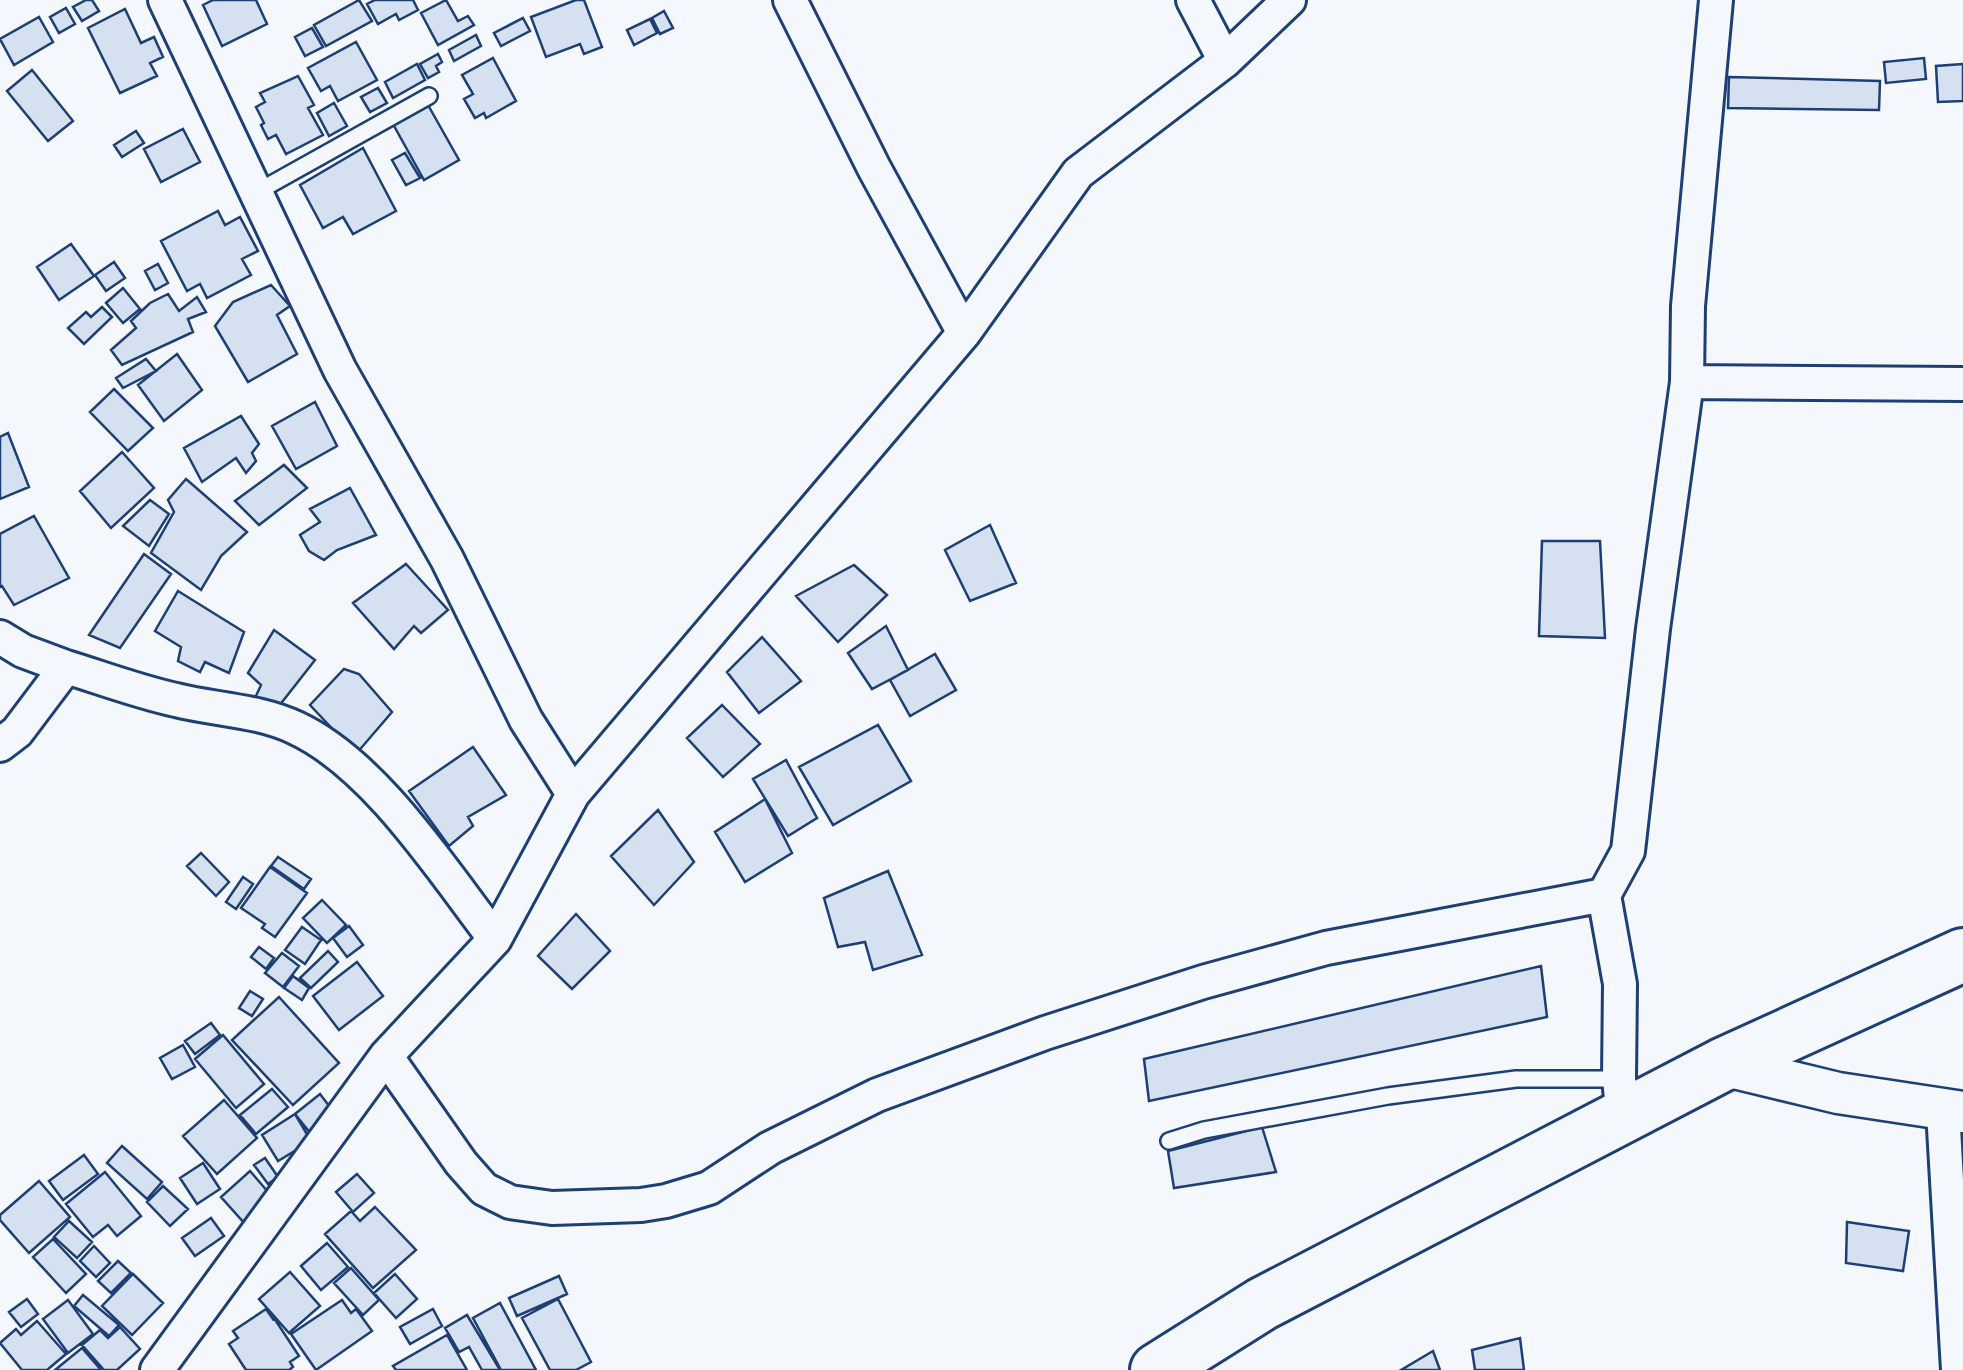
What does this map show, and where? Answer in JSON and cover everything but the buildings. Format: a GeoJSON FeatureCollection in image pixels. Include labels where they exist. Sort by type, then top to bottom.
{"type":"FeatureCollection","features":[{"type":"Feature","properties":{"kind":"highway"},"geometry":{"type":"LineString","coordinates":[[1156,1370],[1262,1304],[1621,1098],[1722,1065],[1963,954]]}},
{"type":"Feature","properties":{"kind":"street"},"geometry":{"type":"LineString","coordinates":[[166,0],[340,370],[447,559],[526,720],[573,794]]}},
{"type":"Feature","properties":{"kind":"street"},"geometry":{"type":"LineString","coordinates":[[790,0],[874,168],[964,333]]}},
{"type":"Feature","properties":{"kind":"street"},"geometry":{"type":"LineString","coordinates":[[1193,0],[1226,60]]}},
{"type":"Feature","properties":{"kind":"street"},"geometry":{"type":"LineString","coordinates":[[157,1370],[386,1056],[495,939],[573,794],[964,333],[1078,173],[1226,60],[1289,0]]}},
{"type":"Feature","properties":{"kind":"street"},"geometry":{"type":"LineString","coordinates":[[1621,1098],[1620,984],[1604,895],[1628,851],[1659,630],[1686,382],[1688,306],[1716,0]]}},
{"type":"Feature","properties":{"kind":"street"},"geometry":{"type":"LineString","coordinates":[[1686,382],[1963,384]]}},
{"type":"Feature","properties":{"kind":"street"},"geometry":{"type":"LineString","coordinates":[[0,637],[66,667],[175,700],[258,715],[296,728],[338,755],[399,813],[495,939]]}},
{"type":"Feature","properties":{"kind":"street"},"geometry":{"type":"LineString","coordinates":[[0,745],[17,732],[66,667]]}},
{"type":"Feature","properties":{"kind":"street"},"geometry":{"type":"LineString","coordinates":[[386,1056],[461,1163],[484,1189],[510,1202],[552,1208],[666,1202],[709,1188],[770,1148],[876,1095],[1185,987],[1326,948],[1604,895]]}},
{"type":"Feature","properties":{"kind":"street"},"geometry":{"type":"LineString","coordinates":[[1722,1065],[1838,1093],[1953,1111],[1958,1370]]}},
{"type":"Feature","properties":{"kind":"lane"},"geometry":{"type":"LineString","coordinates":[[257,192],[429,96]]}},
{"type":"Feature","properties":{"kind":"lane"},"geometry":{"type":"LineString","coordinates":[[1169,1140],[1388,1096],[1516,1079],[1621,1098]]}}]}
